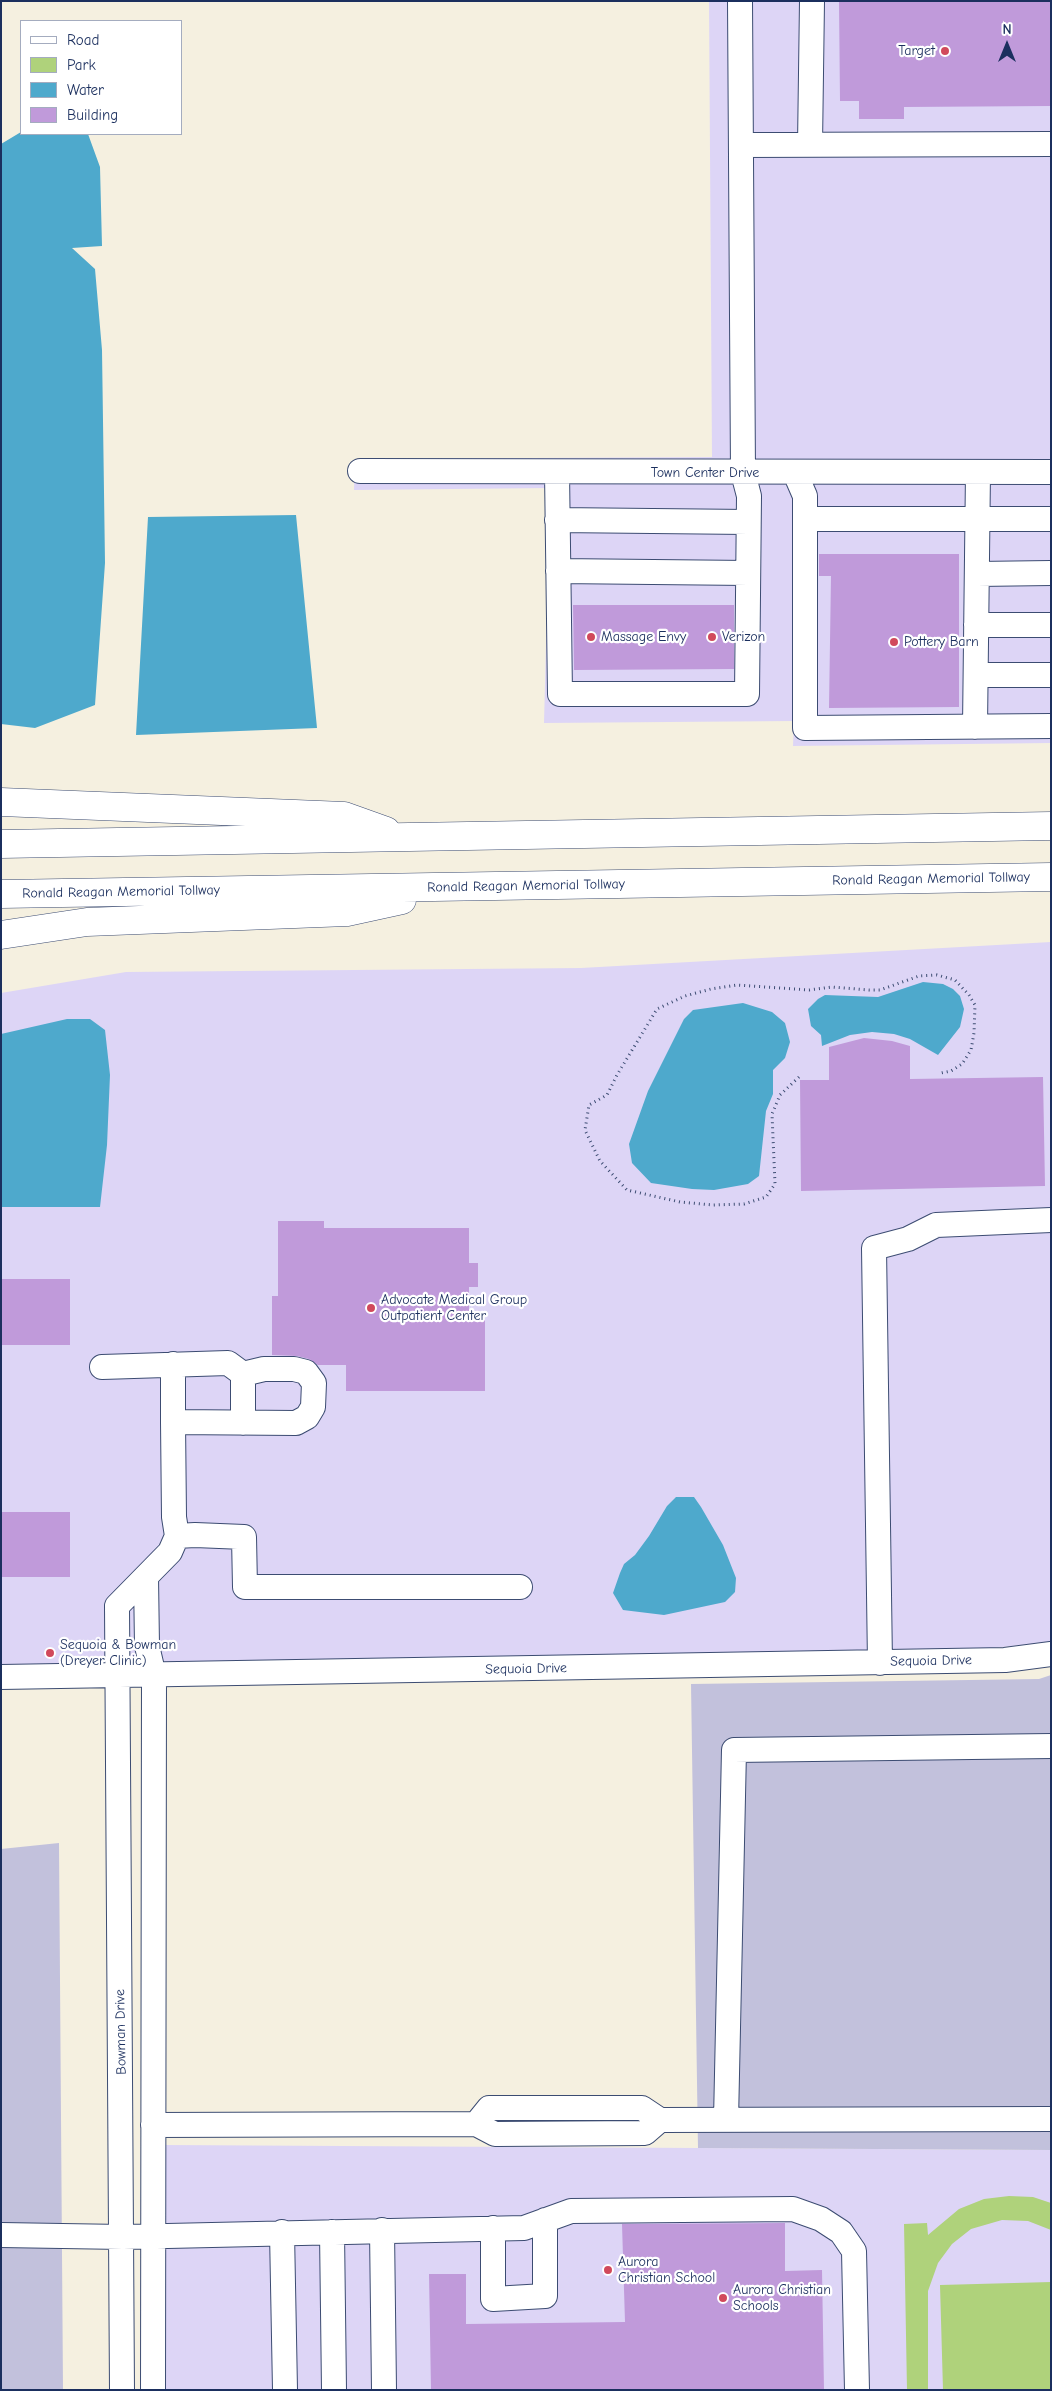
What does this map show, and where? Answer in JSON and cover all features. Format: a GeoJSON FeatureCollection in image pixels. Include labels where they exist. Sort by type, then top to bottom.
{"type":"FeatureCollection","features":[{"type":"Feature","properties":{"kind":"highway"},"geometry":{"type":"LineString","coordinates":[[1,802],[344,816],[404,837]]}},
{"type":"Feature","properties":{"kind":"highway"},"geometry":{"type":"LineString","coordinates":[[1,844],[1051,826]]}},
{"type":"Feature","properties":{"kind":"highway","name":"Ronald Reagan Memorial Tollway"},"geometry":{"type":"LineString","coordinates":[[1,894],[1051,877]]}},
{"type":"Feature","properties":{"kind":"highway"},"geometry":{"type":"LineString","coordinates":[[1,935],[87,922],[347,912],[468,887]]}},
{"type":"Feature","properties":{"kind":"street"},"geometry":{"type":"LineString","coordinates":[[557,472],[560,694],[747,694],[749,496],[743,473],[740,1]]}},
{"type":"Feature","properties":{"kind":"street"},"geometry":{"type":"LineString","coordinates":[[810,145],[812,1]]}},
{"type":"Feature","properties":{"kind":"street"},"geometry":{"type":"LineString","coordinates":[[741,145],[1051,144]]}},
{"type":"Feature","properties":{"kind":"street","name":"Town Center Drive"},"geometry":{"type":"LineString","coordinates":[[360,471],[1051,472]]}},
{"type":"Feature","properties":{"kind":"street"},"geometry":{"type":"LineString","coordinates":[[975,727],[978,472]]}},
{"type":"Feature","properties":{"kind":"street"},"geometry":{"type":"LineString","coordinates":[[795,473],[805,496],[805,728],[1051,726]]}},
{"type":"Feature","properties":{"kind":"street"},"geometry":{"type":"LineString","coordinates":[[805,519],[1051,519]]}},
{"type":"Feature","properties":{"kind":"street"},"geometry":{"type":"LineString","coordinates":[[558,520],[748,522]]}},
{"type":"Feature","properties":{"kind":"street"},"geometry":{"type":"LineString","coordinates":[[558,571],[748,573]]}},
{"type":"Feature","properties":{"kind":"street"},"geometry":{"type":"LineString","coordinates":[[977,574],[1051,573]]}},
{"type":"Feature","properties":{"kind":"street"},"geometry":{"type":"LineString","coordinates":[[976,624],[1051,625]]}},
{"type":"Feature","properties":{"kind":"street"},"geometry":{"type":"LineString","coordinates":[[976,675],[1051,675]]}},
{"type":"Feature","properties":{"kind":"street"},"geometry":{"type":"LineString","coordinates":[[880,1662],[874,1248],[908,1238],[936,1225],[1051,1220]]}},
{"type":"Feature","properties":{"kind":"street"},"geometry":{"type":"LineString","coordinates":[[102,1367],[152,1367],[173,1364],[228,1363],[243,1374],[264,1369],[294,1368],[306,1372],[314,1383],[315,1396],[313,1407],[307,1417],[296,1423],[173,1422]]}},
{"type":"Feature","properties":{"kind":"street"},"geometry":{"type":"LineString","coordinates":[[173,1364],[174,1517],[177,1536],[244,1537],[245,1587],[520,1587]]}},
{"type":"Feature","properties":{"kind":"street"},"geometry":{"type":"LineString","coordinates":[[243,1374],[243,1423]]}},
{"type":"Feature","properties":{"kind":"street","name":"Bowman Drive"},"geometry":{"type":"LineString","coordinates":[[122,2390],[118,1606],[170,1552],[177,1536]]}},
{"type":"Feature","properties":{"kind":"street"},"geometry":{"type":"LineString","coordinates":[[146,1577],[147,1646],[154,1676],[153,2390]]}},
{"type":"Feature","properties":{"kind":"street","name":"Sequoia Drive"},"geometry":{"type":"LineString","coordinates":[[1,1677],[154,1676],[1004,1660],[1051,1654]]}},
{"type":"Feature","properties":{"kind":"street"},"geometry":{"type":"LineString","coordinates":[[726,2120],[734,1750],[1051,1746]]}},
{"type":"Feature","properties":{"kind":"street"},"geometry":{"type":"LineString","coordinates":[[153,2125],[476,2124],[489,2108],[642,2108],[660,2120],[1051,2119]]}},
{"type":"Feature","properties":{"kind":"street"},"geometry":{"type":"LineString","coordinates":[[1,2235],[122,2237],[524,2228],[571,2211],[793,2209],[821,2219],[842,2232],[854,2251],[857,2390]]}},
{"type":"Feature","properties":{"kind":"street"},"geometry":{"type":"LineString","coordinates":[[493,2228],[493,2299],[545,2296],[545,2220]]}},
{"type":"Feature","properties":{"kind":"street"},"geometry":{"type":"LineString","coordinates":[[382,2230],[384,2390]]}},
{"type":"Feature","properties":{"kind":"street"},"geometry":{"type":"LineString","coordinates":[[282,2232],[285,2390]]}},
{"type":"Feature","properties":{"kind":"street"},"geometry":{"type":"LineString","coordinates":[[332,2232],[334,2390]]}},
{"type":"Feature","properties":{"kind":"path"},"geometry":{"type":"LineString","coordinates":[[799,1078],[780,1095],[772,1114],[775,1184],[766,1197],[744,1204],[713,1205],[680,1202],[628,1190],[600,1161],[585,1130],[589,1105],[607,1095],[657,1008],[685,996],[711,989],[737,985],[809,990],[832,987],[880,990],[919,976],[937,975],[955,980],[969,995],[975,1005],[974,1033],[971,1050],[962,1064],[951,1071],[941,1073]]}},
{"type":"Feature","properties":{"kind":"shaded area"},"geometry":{"type":"Polygon","coordinates":[[[709,1],[1051,1],[1051,743],[793,746],[794,721],[544,723],[550,488],[354,490],[355,459],[712,457],[709,1]]]}},
{"type":"Feature","properties":{"kind":"shaded area"},"geometry":{"type":"Polygon","coordinates":[[[1051,942],[1051,1642],[993,1648],[1,1670],[1,993],[126,972],[581,968],[1051,942]]]}},
{"type":"Feature","properties":{"kind":"shaded area"},"geometry":{"type":"Polygon","coordinates":[[[1051,1675],[1051,2150],[698,2148],[691,1684],[1039,1679],[1051,1675]]]}},
{"type":"Feature","properties":{"kind":"shaded area"},"geometry":{"type":"Polygon","coordinates":[[[59,1843],[63,2390],[1,2390],[1,1849],[59,1843]]]}},
{"type":"Feature","properties":{"kind":"shaded area","name":"Aurora Christian School"},"geometry":{"type":"Polygon","coordinates":[[[165,2145],[1051,2150],[1051,2390],[165,2390],[165,2145]]]}},
{"type":"Feature","properties":{"kind":"green space"},"geometry":{"type":"Polygon","coordinates":[[[1009,2196],[1033,2197],[1051,2203],[1051,2230],[1028,2221],[1002,2220],[971,2229],[952,2244],[938,2263],[928,2291],[928,2390],[907,2390],[904,2224],[927,2223],[928,2235],[959,2209],[984,2199],[1009,2196]]]}},
{"type":"Feature","properties":{"kind":"green space"},"geometry":{"type":"Polygon","coordinates":[[[1051,2282],[1051,2390],[943,2390],[940,2285],[1051,2282]]]}},
{"type":"Feature","properties":{"kind":"water"},"geometry":{"type":"Polygon","coordinates":[[[20,133],[20,135],[88,135],[100,167],[102,246],[72,248],[95,269],[102,350],[105,563],[95,705],[35,728],[1,724],[1,144],[20,133]]]}},
{"type":"Feature","properties":{"kind":"water"},"geometry":{"type":"Polygon","coordinates":[[[296,515],[317,728],[136,735],[148,517],[296,515]]]}},
{"type":"Feature","properties":{"kind":"water"},"geometry":{"type":"Polygon","coordinates":[[[923,982],[943,984],[953,989],[960,996],[964,1009],[960,1027],[938,1055],[910,1039],[894,1034],[872,1032],[850,1035],[822,1046],[821,1035],[811,1026],[808,1009],[825,995],[878,997],[923,982]]]}},
{"type":"Feature","properties":{"kind":"water"},"geometry":{"type":"Polygon","coordinates":[[[743,1003],[772,1012],[785,1023],[790,1042],[785,1058],[773,1070],[773,1094],[766,1111],[759,1176],[748,1184],[714,1190],[651,1183],[632,1163],[629,1144],[648,1091],[684,1019],[693,1010],[743,1003]]]}},
{"type":"Feature","properties":{"kind":"water"},"geometry":{"type":"Polygon","coordinates":[[[67,1019],[90,1019],[105,1030],[110,1075],[107,1145],[100,1207],[1,1207],[1,1034],[67,1019]]]}},
{"type":"Feature","properties":{"kind":"water"},"geometry":{"type":"Polygon","coordinates":[[[676,1497],[694,1497],[701,1507],[723,1545],[736,1578],[735,1592],[725,1602],[664,1615],[623,1610],[613,1593],[624,1564],[635,1555],[667,1506],[676,1497]]]}},
{"type":"Feature","properties":{"kind":"building","name":"Target"},"geometry":{"type":"Polygon","coordinates":[[[839,1],[1051,1],[1051,106],[904,107],[904,119],[859,119],[859,101],[840,101],[839,1]]]}},
{"type":"Feature","properties":{"kind":"building","name":"Pottery Barn"},"geometry":{"type":"Polygon","coordinates":[[[819,554],[959,554],[959,707],[829,708],[831,576],[819,576],[819,554]]]}},
{"type":"Feature","properties":{"kind":"building"},"geometry":{"type":"Polygon","coordinates":[[[573,605],[734,605],[734,669],[574,670],[573,605]]]}},
{"type":"Feature","properties":{"kind":"building"},"geometry":{"type":"Polygon","coordinates":[[[864,1038],[892,1041],[910,1046],[910,1079],[1043,1077],[1045,1186],[801,1191],[800,1080],[829,1080],[829,1047],[864,1038]]]}},
{"type":"Feature","properties":{"kind":"building","name":"Advocate Medical Group Outpatient Center"},"geometry":{"type":"Polygon","coordinates":[[[278,1221],[324,1221],[324,1228],[469,1228],[469,1263],[478,1263],[478,1287],[469,1287],[469,1320],[485,1320],[485,1391],[346,1391],[346,1365],[318,1365],[309,1359],[297,1356],[272,1355],[272,1296],[278,1296],[278,1221]]]}},
{"type":"Feature","properties":{"kind":"building"},"geometry":{"type":"Polygon","coordinates":[[[1,1279],[70,1279],[70,1345],[1,1345],[1,1279]]]}},
{"type":"Feature","properties":{"kind":"building"},"geometry":{"type":"Polygon","coordinates":[[[1,1512],[70,1512],[70,1577],[1,1577],[1,1512]]]}},
{"type":"Feature","properties":{"kind":"building","name":"Aurora Christian Schools"},"geometry":{"type":"Polygon","coordinates":[[[785,2223],[785,2271],[822,2270],[824,2390],[431,2390],[429,2274],[466,2274],[466,2324],[625,2322],[622,2224],[785,2223]]]}},
{"type":"Feature","properties":{"kind":"place","name":"Target"},"geometry":{"type":"Point","coordinates":[945,51]}},
{"type":"Feature","properties":{"kind":"place","name":"Massage Envy"},"geometry":{"type":"Point","coordinates":[591,637]}},
{"type":"Feature","properties":{"kind":"place","name":"Verizon"},"geometry":{"type":"Point","coordinates":[712,637]}},
{"type":"Feature","properties":{"kind":"place","name":"Pottery Barn"},"geometry":{"type":"Point","coordinates":[894,642]}},
{"type":"Feature","properties":{"kind":"place","name":"Advocate Medical Group Outpatient Center"},"geometry":{"type":"Point","coordinates":[371,1308]}},
{"type":"Feature","properties":{"kind":"place","name":"Sequoia & Bowman (Dreyer Clinic)"},"geometry":{"type":"Point","coordinates":[50,1653]}},
{"type":"Feature","properties":{"kind":"place","name":"Aurora Christian School"},"geometry":{"type":"Point","coordinates":[608,2270]}},
{"type":"Feature","properties":{"kind":"place","name":"Aurora Christian Schools"},"geometry":{"type":"Point","coordinates":[723,2298]}}]}
